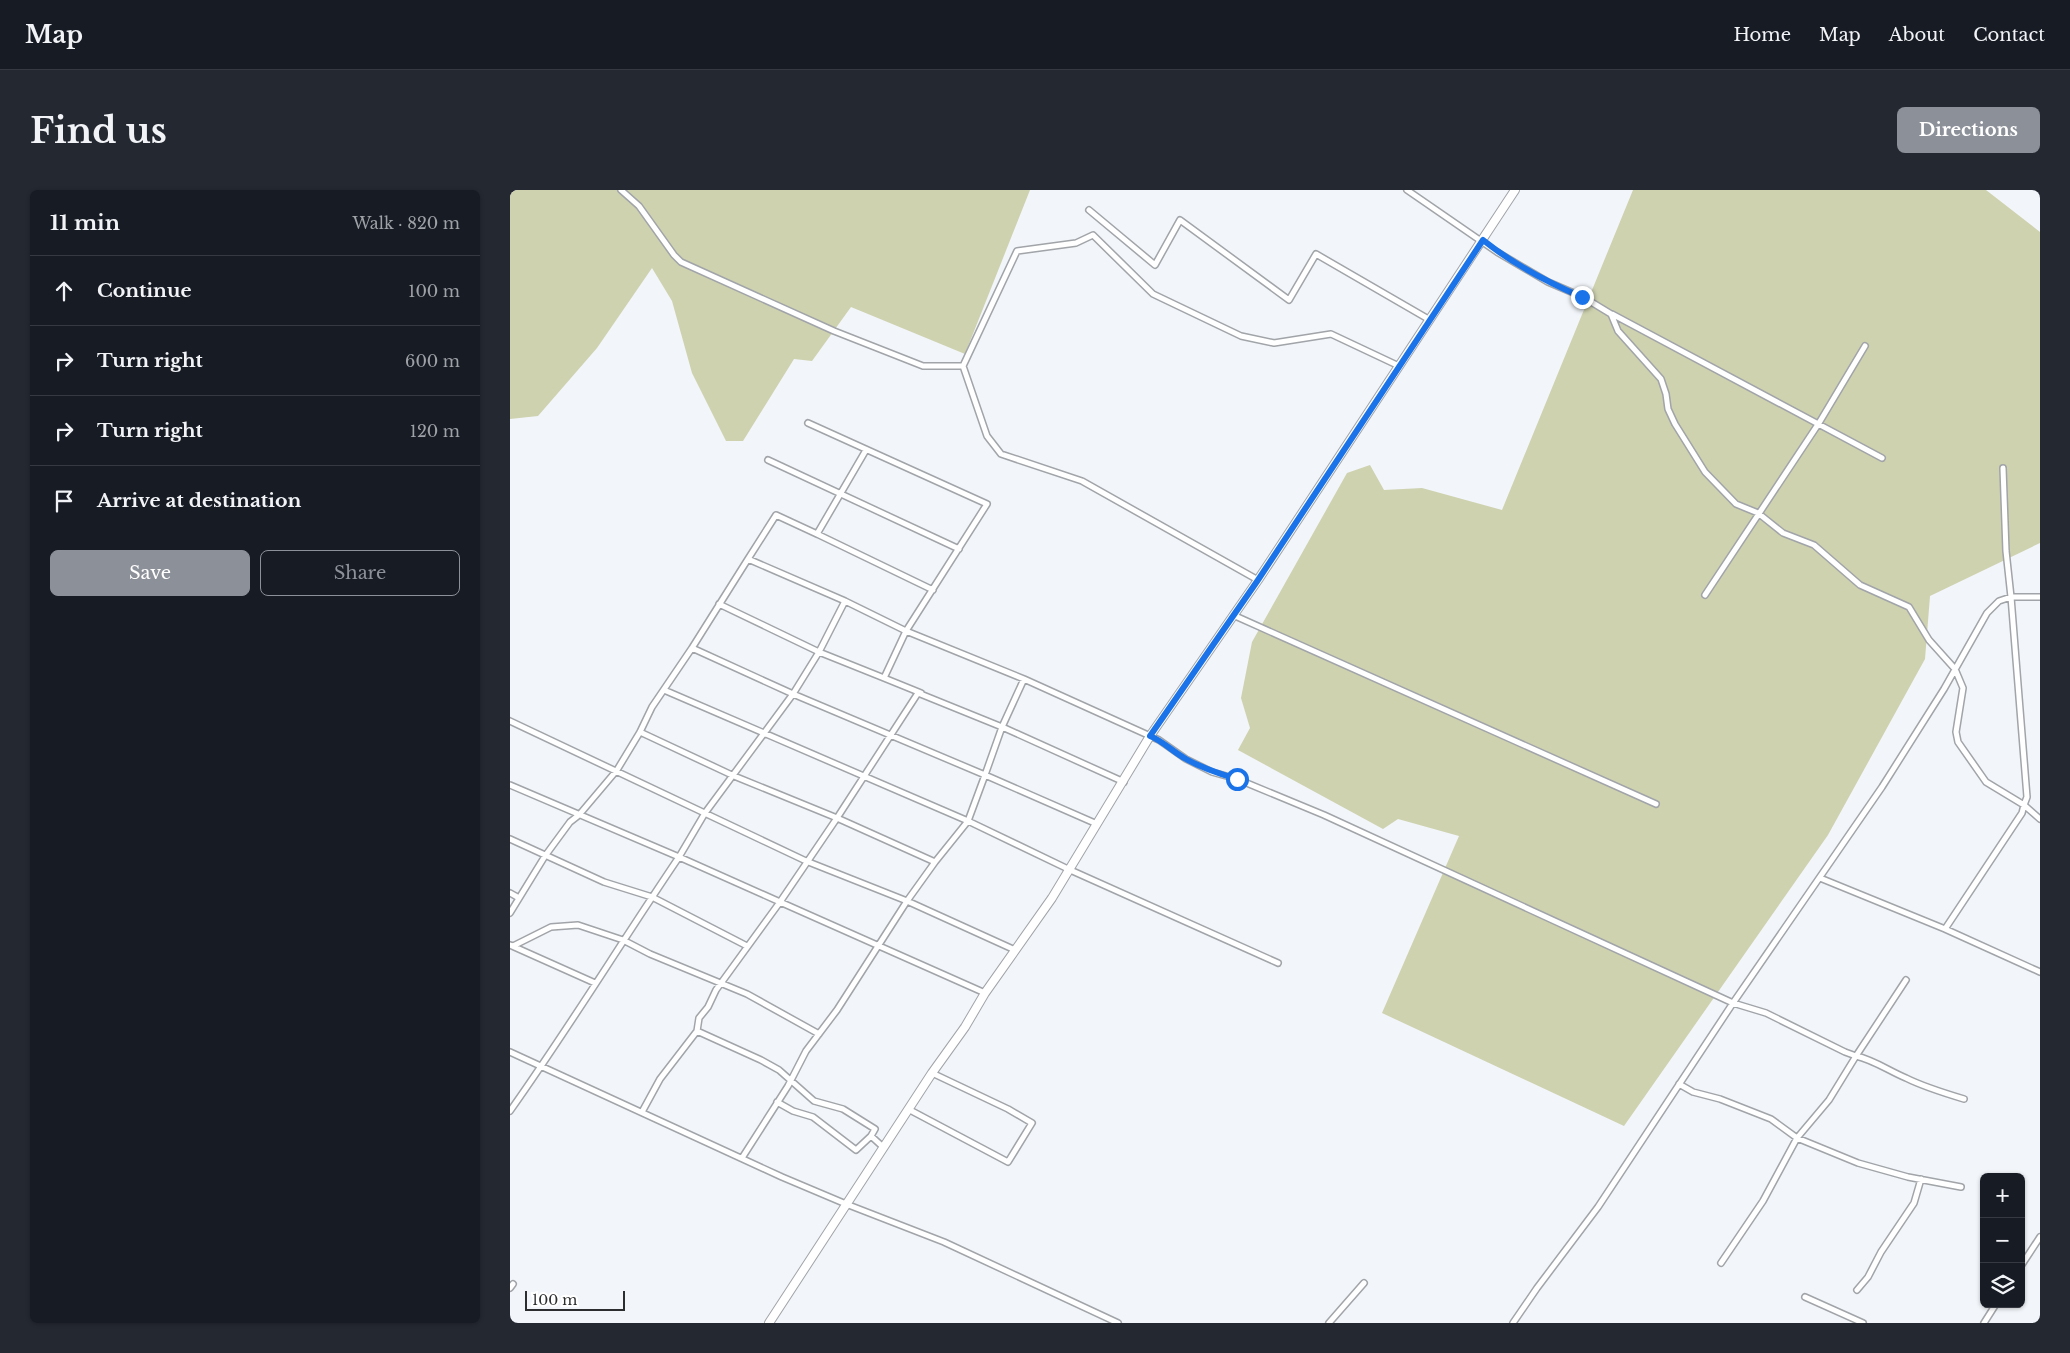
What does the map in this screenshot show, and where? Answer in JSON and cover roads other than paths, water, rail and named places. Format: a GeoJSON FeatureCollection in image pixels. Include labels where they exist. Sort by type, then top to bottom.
{"type":"FeatureCollection","features":[{"type":"Feature","properties":{"kind":"street"},"geometry":{"type":"LineString","coordinates":[[621,190],[639,206],[681,262],[834,331],[923,366],[964,366]]}},
{"type":"Feature","properties":{"kind":"street"},"geometry":{"type":"LineString","coordinates":[[1407,190],[1483,240],[1497,252],[1548,282],[1582,297],[1882,458]]}},
{"type":"Feature","properties":{"kind":"street"},"geometry":{"type":"LineString","coordinates":[[769,1323],[908,1109],[965,1027],[985,993],[1052,898],[1068,869],[1124,782],[1150,736],[1258,580],[1515,190]]}},
{"type":"Feature","properties":{"kind":"street"},"geometry":{"type":"LineString","coordinates":[[1089,210],[1155,264],[1180,220],[1289,300],[1316,254],[1430,320]]}},
{"type":"Feature","properties":{"kind":"street"},"geometry":{"type":"LineString","coordinates":[[1258,580],[1082,482],[1000,454],[987,436],[964,366],[1017,251],[1076,243],[1093,235],[1153,294],[1241,336],[1274,344],[1331,334],[1398,366]]}},
{"type":"Feature","properties":{"kind":"street"},"geometry":{"type":"LineString","coordinates":[[1611,314],[1618,331],[1661,379],[1672,416],[1704,472],[1736,504],[1758,513],[1783,533],[1814,545],[1860,585],[1909,607],[1928,640],[1955,669],[1963,688],[1956,732],[1958,742],[1986,782],[2024,805],[2040,819]]}},
{"type":"Feature","properties":{"kind":"street"},"geometry":{"type":"LineString","coordinates":[[1704,595],[1819,423],[1865,346]]}},
{"type":"Feature","properties":{"kind":"street"},"geometry":{"type":"LineString","coordinates":[[808,423],[986,504],[906,631],[884,678]]}},
{"type":"Feature","properties":{"kind":"street"},"geometry":{"type":"LineString","coordinates":[[817,534],[866,450]]}},
{"type":"Feature","properties":{"kind":"street"},"geometry":{"type":"LineString","coordinates":[[768,460],[959,548]]}},
{"type":"Feature","properties":{"kind":"street"},"geometry":{"type":"LineString","coordinates":[[1945,929],[2022,813],[2027,797],[2006,551],[2003,468]]}},
{"type":"Feature","properties":{"kind":"street"},"geometry":{"type":"LineString","coordinates":[[510,913],[545,856],[570,822],[617,770],[640,732],[652,707],[692,648],[776,515],[933,590]]}},
{"type":"Feature","properties":{"kind":"street"},"geometry":{"type":"LineString","coordinates":[[748,558],[845,601],[906,631],[1024,680],[1159,740],[1186,759],[1212,772],[1237,779],[1324,815],[1435,868],[1734,1003],[1766,1013],[1856,1056],[1866,1058],[1905,1078],[1964,1099]]}},
{"type":"Feature","properties":{"kind":"street"},"geometry":{"type":"LineString","coordinates":[[1514,1323],[1537,1288],[1598,1207],[1679,1084],[1882,787],[1955,669],[1987,613],[2000,601],[2011,597],[2040,597]]}},
{"type":"Feature","properties":{"kind":"street"},"geometry":{"type":"LineString","coordinates":[[510,1111],[542,1066],[595,982],[679,857],[705,813],[793,694],[819,652],[845,601]]}},
{"type":"Feature","properties":{"kind":"street"},"geometry":{"type":"LineString","coordinates":[[719,604],[819,652],[1002,727],[1124,782]]}},
{"type":"Feature","properties":{"kind":"street"},"geometry":{"type":"LineString","coordinates":[[1233,615],[1656,804]]}},
{"type":"Feature","properties":{"kind":"street"},"geometry":{"type":"LineString","coordinates":[[692,648],[793,694],[1097,824]]}},
{"type":"Feature","properties":{"kind":"street"},"geometry":{"type":"LineString","coordinates":[[742,1158],[806,1051],[879,947],[906,901],[934,862],[968,821],[1002,727],[1024,680]]}},
{"type":"Feature","properties":{"kind":"street"},"geometry":{"type":"LineString","coordinates":[[664,690],[968,821],[1068,869],[1278,963]]}},
{"type":"Feature","properties":{"kind":"street"},"geometry":{"type":"LineString","coordinates":[[642,1112],[660,1078],[696,1031],[699,1018],[721,983],[780,902],[918,693],[1002,727]]}},
{"type":"Feature","properties":{"kind":"street"},"geometry":{"type":"LineString","coordinates":[[510,721],[806,860],[906,901],[1015,950]]}},
{"type":"Feature","properties":{"kind":"street"},"geometry":{"type":"LineString","coordinates":[[640,732],[734,776],[837,818],[934,862]]}},
{"type":"Feature","properties":{"kind":"street"},"geometry":{"type":"LineString","coordinates":[[510,785],[679,857],[985,993]]}},
{"type":"Feature","properties":{"kind":"street"},"geometry":{"type":"LineString","coordinates":[[510,839],[604,882],[652,897],[747,946]]}},
{"type":"Feature","properties":{"kind":"street"},"geometry":{"type":"LineString","coordinates":[[1820,878],[1945,929],[2040,972]]}},
{"type":"Feature","properties":{"kind":"street"},"geometry":{"type":"LineString","coordinates":[[510,894],[519,898]]}},
{"type":"Feature","properties":{"kind":"street"},"geometry":{"type":"LineString","coordinates":[[512,945],[540,935],[551,927],[578,925],[623,940],[650,954],[747,994],[818,1034]]}},
{"type":"Feature","properties":{"kind":"street"},"geometry":{"type":"LineString","coordinates":[[512,945],[595,982]]}},
{"type":"Feature","properties":{"kind":"street"},"geometry":{"type":"LineString","coordinates":[[1721,1263],[1763,1200],[1797,1138],[1829,1100],[1906,980]]}},
{"type":"Feature","properties":{"kind":"street"},"geometry":{"type":"LineString","coordinates":[[696,1031],[761,1060],[779,1070],[814,1101],[843,1109],[875,1129],[871,1136],[856,1150],[813,1117],[793,1111],[777,1102]]}},
{"type":"Feature","properties":{"kind":"street"},"geometry":{"type":"LineString","coordinates":[[510,1052],[846,1204],[944,1242],[1118,1323]]}},
{"type":"Feature","properties":{"kind":"street"},"geometry":{"type":"LineString","coordinates":[[908,1109],[1008,1162],[1032,1123],[1008,1109],[932,1073]]}},
{"type":"Feature","properties":{"kind":"street"},"geometry":{"type":"LineString","coordinates":[[1679,1084],[1693,1092],[1720,1099],[1771,1119],[1797,1138],[1858,1163],[1961,1187]]}},
{"type":"Feature","properties":{"kind":"street"},"geometry":{"type":"LineString","coordinates":[[871,1136],[883,1147]]}},
{"type":"Feature","properties":{"kind":"street"},"geometry":{"type":"LineString","coordinates":[[1857,1290],[1868,1277],[1881,1252],[1914,1203],[1921,1179]]}},
{"type":"Feature","properties":{"kind":"street"},"geometry":{"type":"LineString","coordinates":[[2023,1263],[2040,1237]]}},
{"type":"Feature","properties":{"kind":"street"},"geometry":{"type":"LineString","coordinates":[[1328,1323],[1364,1283]]}},
{"type":"Feature","properties":{"kind":"street"},"geometry":{"type":"LineString","coordinates":[[1805,1297],[1863,1323]]}},
{"type":"Feature","properties":{"kind":"street"},"geometry":{"type":"LineString","coordinates":[[1984,1323],[1993,1308]]}}]}
